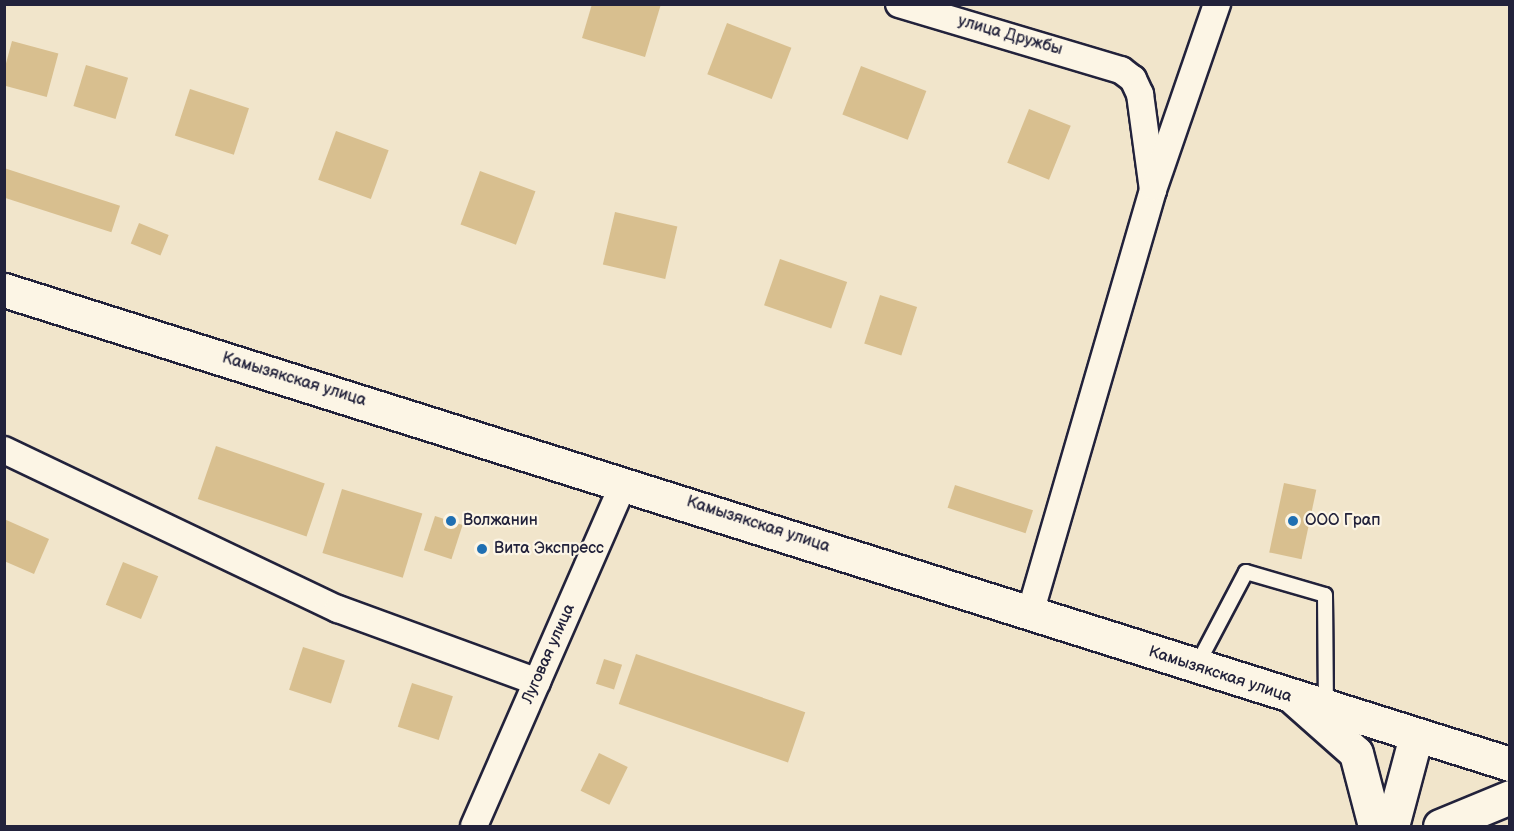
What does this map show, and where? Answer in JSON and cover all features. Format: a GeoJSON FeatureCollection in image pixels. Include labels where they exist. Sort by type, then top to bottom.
{"type":"FeatureCollection","features":[{"type":"Feature","properties":{"kind":"main road","name":"Камызякская улица"},"geometry":{"type":"LineString","coordinates":[[4,290],[624,482],[1326,709],[1509,764]]}},
{"type":"Feature","properties":{"kind":"main road"},"geometry":{"type":"LineString","coordinates":[[1295,699],[1356,753],[1375,826]]}},
{"type":"Feature","properties":{"kind":"main road"},"geometry":{"type":"LineString","coordinates":[[1392,826],[1416,736]]}},
{"type":"Feature","properties":{"kind":"main road"},"geometry":{"type":"LineString","coordinates":[[1440,826],[1509,797]]}},
{"type":"Feature","properties":{"kind":"street","name":"улица Дружбы"},"geometry":{"type":"LineString","coordinates":[[899,4],[1121,70],[1133,79],[1140,94],[1153,190]]}},
{"type":"Feature","properties":{"kind":"street"},"geometry":{"type":"LineString","coordinates":[[1030,613],[1153,190],[1218,8]]}},
{"type":"Feature","properties":{"kind":"street"},"geometry":{"type":"LineString","coordinates":[[4,450],[338,609],[537,682]]}},
{"type":"Feature","properties":{"kind":"street","name":"Луговая улица"},"geometry":{"type":"LineString","coordinates":[[474,826],[624,482]]}},
{"type":"Feature","properties":{"kind":"lane"},"geometry":{"type":"LineString","coordinates":[[1196,667],[1246,572],[1325,595],[1326,709]]}},
{"type":"Feature","properties":{"kind":"building"},"geometry":{"type":"Polygon","coordinates":[[[592,4],[661,4],[645,57],[582,38],[592,4]]]}},
{"type":"Feature","properties":{"kind":"building"},"geometry":{"type":"Polygon","coordinates":[[[727,23],[791,48],[772,99],[707,74],[727,23]]]}},
{"type":"Feature","properties":{"kind":"building"},"geometry":{"type":"Polygon","coordinates":[[[12,41],[58,53],[47,97],[4,85],[4,71],[12,41]]]}},
{"type":"Feature","properties":{"kind":"building"},"geometry":{"type":"Polygon","coordinates":[[[86,65],[128,78],[116,119],[73,106],[86,65]]]}},
{"type":"Feature","properties":{"kind":"building"},"geometry":{"type":"Polygon","coordinates":[[[861,66],[926,91],[908,140],[842,115],[861,66]]]}},
{"type":"Feature","properties":{"kind":"building"},"geometry":{"type":"Polygon","coordinates":[[[190,89],[249,108],[234,155],[175,136],[190,89]]]}},
{"type":"Feature","properties":{"kind":"building"},"geometry":{"type":"Polygon","coordinates":[[[1029,109],[1071,126],[1049,180],[1007,163],[1029,109]]]}},
{"type":"Feature","properties":{"kind":"building"},"geometry":{"type":"Polygon","coordinates":[[[336,131],[389,150],[371,199],[318,180],[336,131]]]}},
{"type":"Feature","properties":{"kind":"building"},"geometry":{"type":"Polygon","coordinates":[[[4,168],[120,206],[111,232],[4,197],[4,168]]]}},
{"type":"Feature","properties":{"kind":"building"},"geometry":{"type":"Polygon","coordinates":[[[480,171],[535,191],[516,245],[461,225],[480,171]]]}},
{"type":"Feature","properties":{"kind":"building"},"geometry":{"type":"Polygon","coordinates":[[[615,212],[677,226],[665,279],[603,265],[615,212]]]}},
{"type":"Feature","properties":{"kind":"building"},"geometry":{"type":"Polygon","coordinates":[[[139,223],[169,235],[160,255],[131,243],[139,223]]]}},
{"type":"Feature","properties":{"kind":"building"},"geometry":{"type":"Polygon","coordinates":[[[780,259],[847,282],[831,328],[764,305],[780,259]]]}},
{"type":"Feature","properties":{"kind":"building"},"geometry":{"type":"Polygon","coordinates":[[[880,295],[917,307],[901,356],[864,344],[880,295]]]}},
{"type":"Feature","properties":{"kind":"building"},"geometry":{"type":"Polygon","coordinates":[[[216,446],[325,483],[307,536],[198,499],[216,446]]]}},
{"type":"Feature","properties":{"kind":"building","name":"ООО Грап"},"geometry":{"type":"Polygon","coordinates":[[[1284,483],[1316,490],[1302,559],[1269,552],[1284,483]]]}},
{"type":"Feature","properties":{"kind":"building"},"geometry":{"type":"Polygon","coordinates":[[[955,485],[1033,510],[1026,533],[948,508],[955,485]]]}},
{"type":"Feature","properties":{"kind":"building"},"geometry":{"type":"Polygon","coordinates":[[[342,489],[422,514],[403,578],[322,553],[342,489]]]}},
{"type":"Feature","properties":{"kind":"building"},"geometry":{"type":"Polygon","coordinates":[[[435,516],[463,525],[451,559],[424,550],[435,516]]]}},
{"type":"Feature","properties":{"kind":"building"},"geometry":{"type":"Polygon","coordinates":[[[4,519],[49,539],[34,574],[4,561],[4,519]]]}},
{"type":"Feature","properties":{"kind":"building"},"geometry":{"type":"Polygon","coordinates":[[[123,562],[158,576],[141,619],[106,605],[123,562]]]}},
{"type":"Feature","properties":{"kind":"building"},"geometry":{"type":"Polygon","coordinates":[[[303,647],[345,661],[331,703],[289,690],[303,647]]]}},
{"type":"Feature","properties":{"kind":"building"},"geometry":{"type":"Polygon","coordinates":[[[636,654],[805,712],[788,762],[619,704],[636,654]]]}},
{"type":"Feature","properties":{"kind":"building"},"geometry":{"type":"Polygon","coordinates":[[[604,659],[622,665],[614,690],[596,684],[604,659]]]}},
{"type":"Feature","properties":{"kind":"building"},"geometry":{"type":"Polygon","coordinates":[[[412,683],[453,696],[439,740],[398,727],[412,683]]]}},
{"type":"Feature","properties":{"kind":"building"},"geometry":{"type":"Polygon","coordinates":[[[599,753],[628,767],[609,805],[581,791],[599,753]]]}},
{"type":"Feature","properties":{"kind":"place","name":"Волжанин"},"geometry":{"type":"Point","coordinates":[451,521]}},
{"type":"Feature","properties":{"kind":"place","name":"ООО Грап"},"geometry":{"type":"Point","coordinates":[1293,521]}},
{"type":"Feature","properties":{"kind":"place","name":"Вита Экспресс"},"geometry":{"type":"Point","coordinates":[482,549]}}]}
